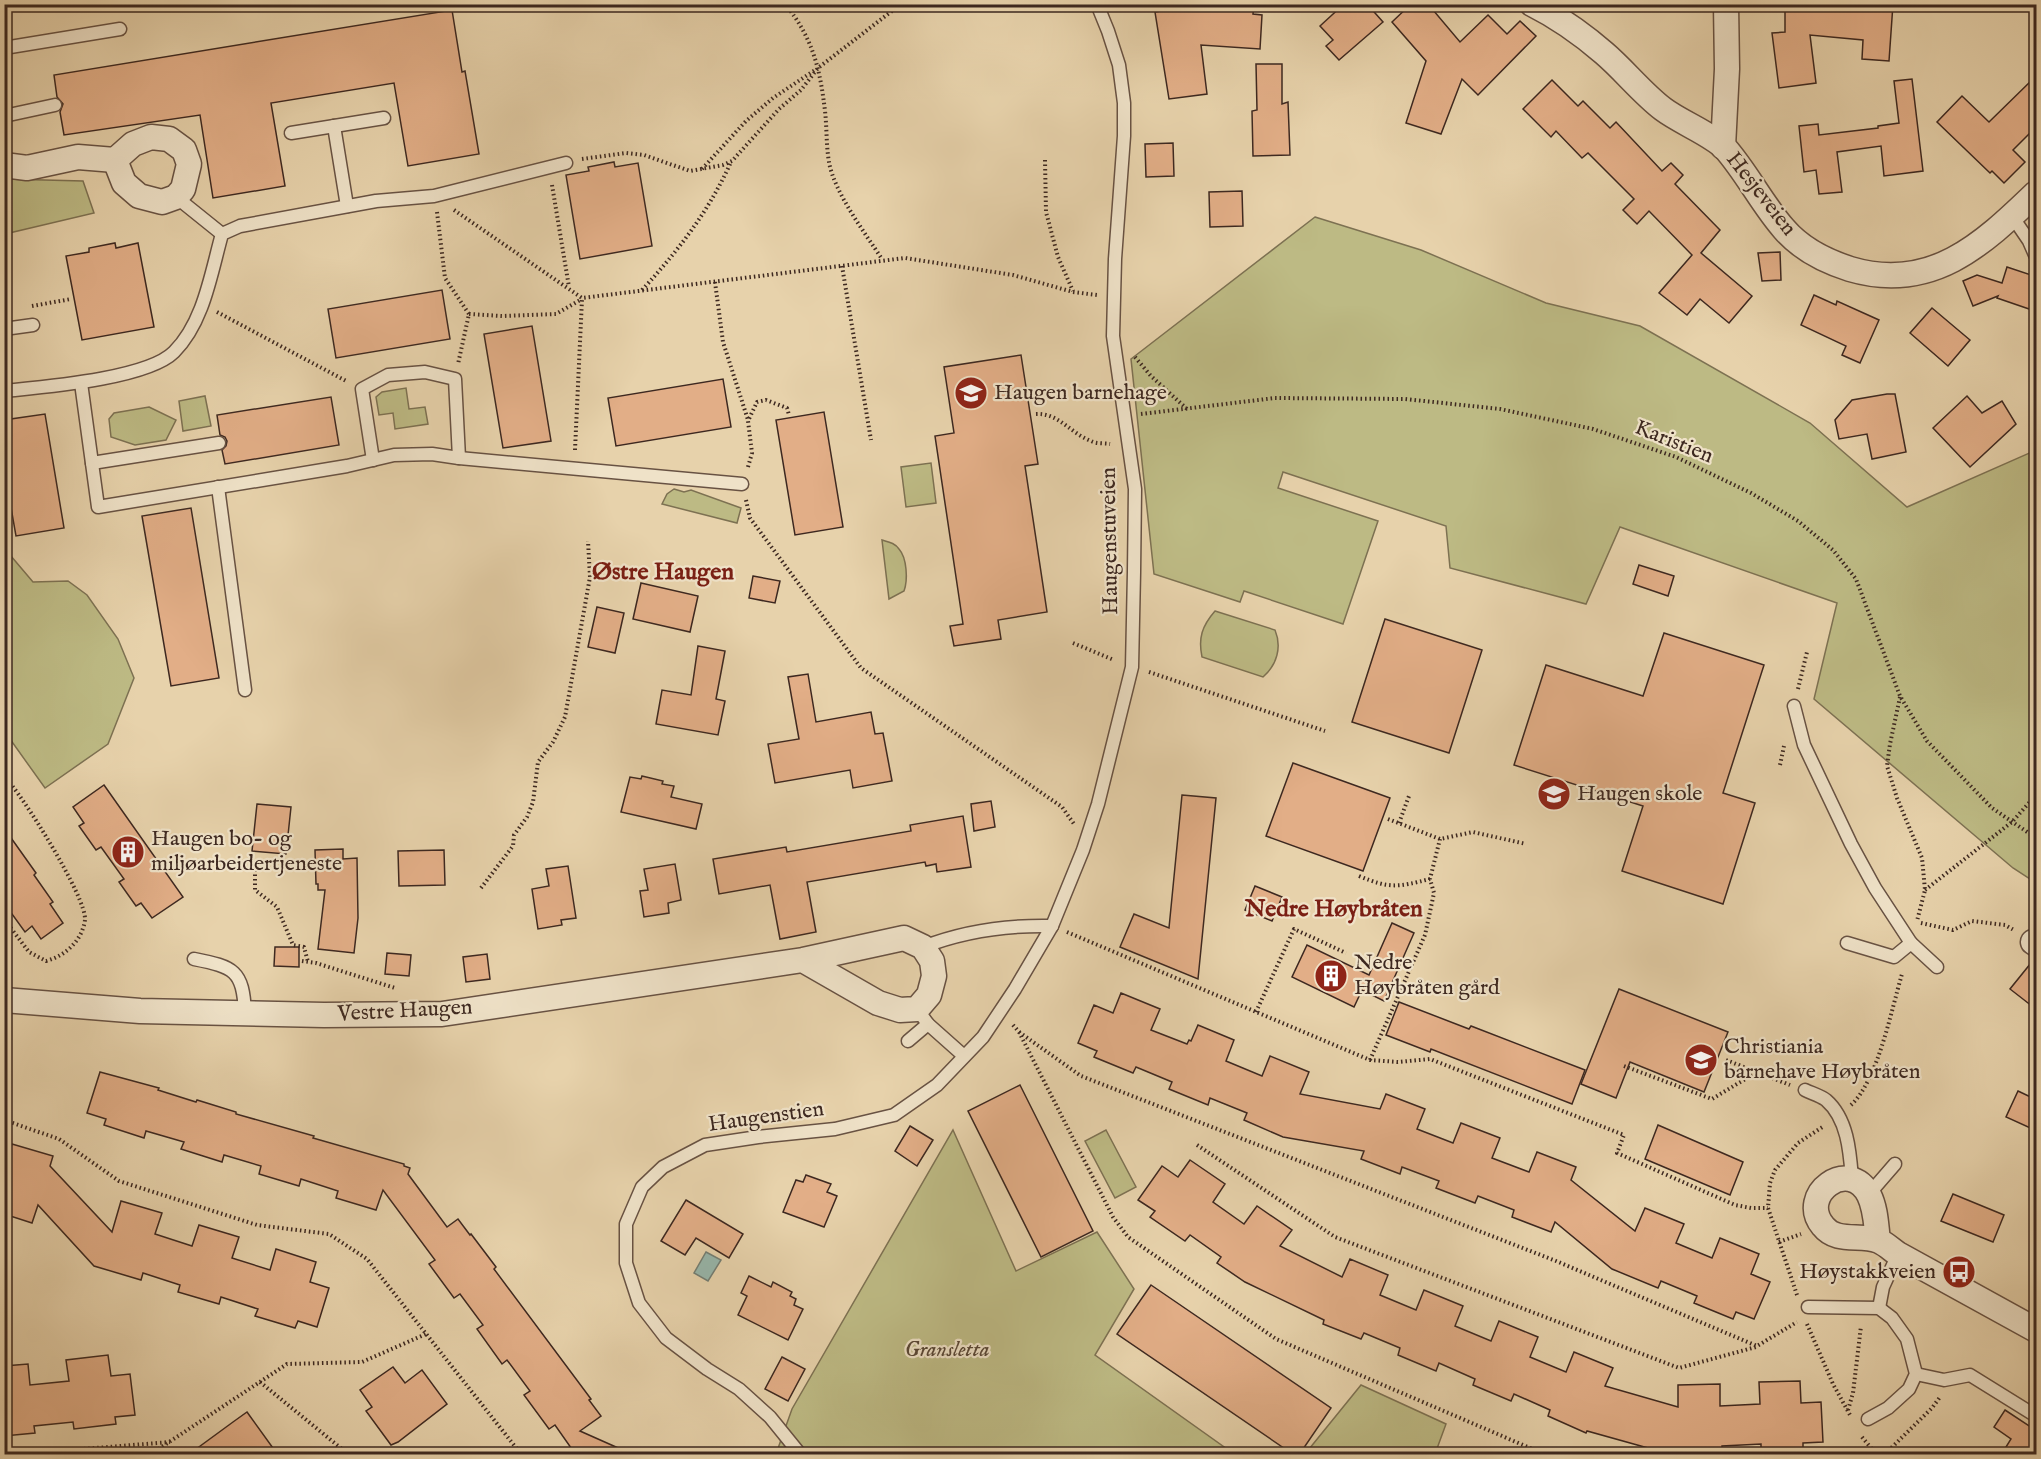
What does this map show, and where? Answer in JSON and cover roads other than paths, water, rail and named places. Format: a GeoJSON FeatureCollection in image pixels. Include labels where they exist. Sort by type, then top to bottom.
{"type":"FeatureCollection","features":[{"type":"Feature","properties":{"kind":"street","name":"Hesjeveien"},"geometry":{"type":"LineString","coordinates":[[1532,4],[1568,25],[1604,53],[1663,109],[1723,147],[1785,230],[1812,253],[1837,265],[1864,273],[1905,274],[1934,269],[1963,255],[1984,241],[2037,193]]}},
{"type":"Feature","properties":{"kind":"street"},"geometry":{"type":"LineString","coordinates":[[1723,147],[1727,69],[1726,4]]}},
{"type":"Feature","properties":{"kind":"street"},"geometry":{"type":"LineString","coordinates":[[4,165],[27,168],[78,157],[115,159],[133,144],[151,137],[169,139],[184,150],[189,164],[183,189],[176,197],[162,202],[139,196],[124,183],[115,159]]}},
{"type":"Feature","properties":{"kind":"street","name":"Vestre Haugen"},"geometry":{"type":"LineString","coordinates":[[4,1000],[140,1011],[324,1015],[442,1014],[803,960],[904,938],[923,947]]}},
{"type":"Feature","properties":{"kind":"street"},"geometry":{"type":"LineString","coordinates":[[803,960],[878,1003],[923,1017],[934,976],[932,961],[923,947]]}},
{"type":"Feature","properties":{"kind":"street"},"geometry":{"type":"LineString","coordinates":[[1878,1240],[1875,1213],[1860,1187],[1840,1179],[1830,1182],[1821,1191],[1816,1203],[1817,1216],[1823,1226],[1832,1233],[1846,1238],[1878,1240],[1898,1254],[2037,1330]]}},
{"type":"Feature","properties":{"kind":"lane","name":"Haugenstuveien"},"geometry":{"type":"LineString","coordinates":[[1052,926],[1086,842],[1132,666],[1135,489],[1113,331],[1124,104],[1119,65],[1097,4]]}},
{"type":"Feature","properties":{"kind":"lane"},"geometry":{"type":"LineString","coordinates":[[4,48],[120,29]]}},
{"type":"Feature","properties":{"kind":"lane"},"geometry":{"type":"LineString","coordinates":[[4,116],[55,105]]}},
{"type":"Feature","properties":{"kind":"lane"},"geometry":{"type":"LineString","coordinates":[[291,133],[384,118]]}},
{"type":"Feature","properties":{"kind":"lane"},"geometry":{"type":"LineString","coordinates":[[334,126],[347,206]]}},
{"type":"Feature","properties":{"kind":"lane"},"geometry":{"type":"LineString","coordinates":[[222,234],[240,226],[376,201],[435,203],[566,163]]}},
{"type":"Feature","properties":{"kind":"lane"},"geometry":{"type":"LineString","coordinates":[[176,197],[222,234]]}},
{"type":"Feature","properties":{"kind":"lane"},"geometry":{"type":"LineString","coordinates":[[2012,216],[2037,257]]}},
{"type":"Feature","properties":{"kind":"lane"},"geometry":{"type":"LineString","coordinates":[[4,391],[81,383],[153,364],[173,353],[185,338],[202,304],[222,234]]}},
{"type":"Feature","properties":{"kind":"lane"},"geometry":{"type":"LineString","coordinates":[[4,329],[33,325]]}},
{"type":"Feature","properties":{"kind":"lane"},"geometry":{"type":"LineString","coordinates":[[372,460],[362,389],[388,375],[425,372],[455,379],[459,458]]}},
{"type":"Feature","properties":{"kind":"lane"},"geometry":{"type":"LineString","coordinates":[[81,383],[98,507],[347,466],[394,455],[432,454],[742,484]]}},
{"type":"Feature","properties":{"kind":"lane"},"geometry":{"type":"LineString","coordinates":[[92,463],[219,443]]}},
{"type":"Feature","properties":{"kind":"lane"},"geometry":{"type":"LineString","coordinates":[[218,487],[245,690]]}},
{"type":"Feature","properties":{"kind":"lane"},"geometry":{"type":"LineString","coordinates":[[1794,706],[1804,745],[1851,844],[1875,888],[1911,943],[1937,967]]}},
{"type":"Feature","properties":{"kind":"lane"},"geometry":{"type":"LineString","coordinates":[[923,947],[946,938],[1021,925],[1052,926]]}},
{"type":"Feature","properties":{"kind":"lane","name":"Haugenstien"},"geometry":{"type":"LineString","coordinates":[[800,1455],[770,1417],[739,1389],[707,1369],[666,1338],[639,1303],[626,1263],[626,1224],[642,1186],[663,1167],[705,1145],[835,1129],[894,1115],[937,1085],[983,1036],[1052,926]]}},
{"type":"Feature","properties":{"kind":"lane"},"geometry":{"type":"LineString","coordinates":[[1847,944],[1894,957],[1911,943]]}},
{"type":"Feature","properties":{"kind":"lane"},"geometry":{"type":"LineString","coordinates":[[194,959],[230,968],[239,978],[244,994],[245,1013]]}},
{"type":"Feature","properties":{"kind":"lane"},"geometry":{"type":"LineString","coordinates":[[908,1041],[923,1017],[964,1056]]}},
{"type":"Feature","properties":{"kind":"lane"},"geometry":{"type":"LineString","coordinates":[[1805,1090],[1826,1100],[1838,1117],[1860,1187],[1895,1164]]}},
{"type":"Feature","properties":{"kind":"lane"},"geometry":{"type":"LineString","coordinates":[[1879,1308],[1883,1287],[1898,1254]]}},
{"type":"Feature","properties":{"kind":"lane"},"geometry":{"type":"LineString","coordinates":[[1808,1307],[1879,1308],[1892,1318],[1907,1339],[1916,1374],[1909,1389],[1888,1408],[1868,1419]]}},
{"type":"Feature","properties":{"kind":"lane"},"geometry":{"type":"LineString","coordinates":[[1916,1374],[1944,1380],[1970,1375],[2037,1416]]}},
{"type":"Feature","properties":{"kind":"water"},"geometry":{"type":"Polygon","coordinates":[[[706,1252],[721,1260],[708,1281],[694,1273],[706,1252]]]}},
{"type":"Feature","properties":{"kind":"place","name":"Haugen barnehage"},"geometry":{"type":"Point","coordinates":[971,393]}},
{"type":"Feature","properties":{"kind":"place","name":"Haugen skole"},"geometry":{"type":"Point","coordinates":[1554,794]}},
{"type":"Feature","properties":{"kind":"place","name":"Haugen bo- og miljøarbeidertjeneste"},"geometry":{"type":"Point","coordinates":[128,852]}},
{"type":"Feature","properties":{"kind":"place","name":"Nedre Høybråten gård"},"geometry":{"type":"Point","coordinates":[1331,976]}},
{"type":"Feature","properties":{"kind":"place","name":"Christiania barnehave Høybråten"},"geometry":{"type":"Point","coordinates":[1701,1060]}},
{"type":"Feature","properties":{"kind":"place","name":"Høystakkveien"},"geometry":{"type":"Point","coordinates":[1959,1272]}},
{"type":"Feature","properties":{"kind":"district","name":"Østre Haugen"},"geometry":{"type":"Point","coordinates":[663,572]}},
{"type":"Feature","properties":{"kind":"district","name":"Nedre Høybråten"},"geometry":{"type":"Point","coordinates":[1334,909]}},
{"type":"Feature","properties":{"kind":"park label","name":"Gransletta"},"geometry":{"type":"Point","coordinates":[947,1350]}}]}
